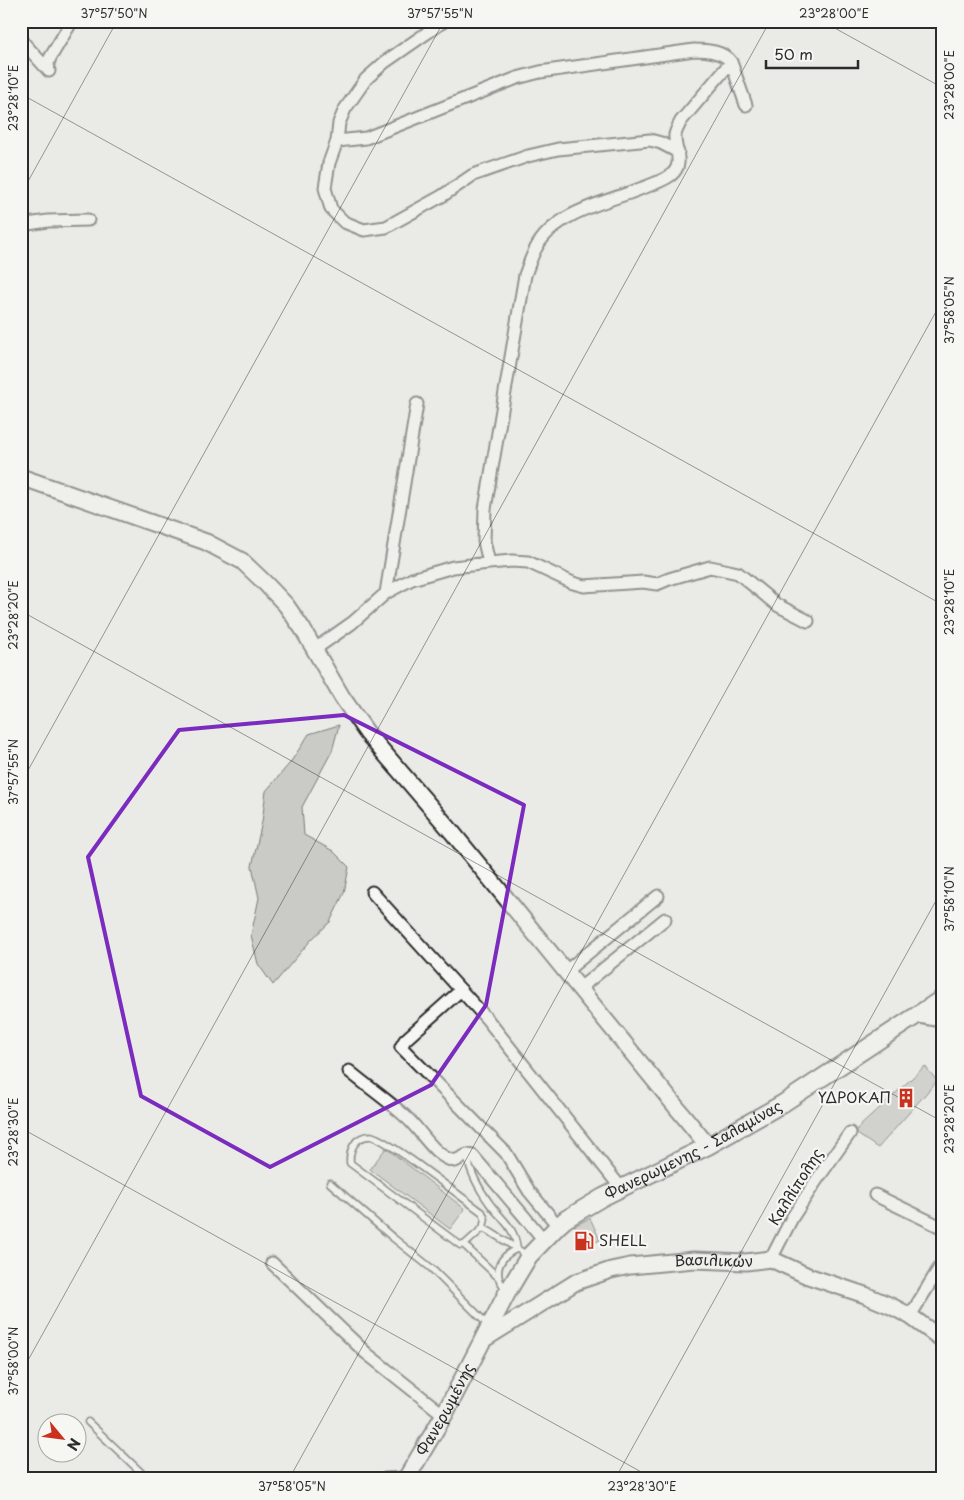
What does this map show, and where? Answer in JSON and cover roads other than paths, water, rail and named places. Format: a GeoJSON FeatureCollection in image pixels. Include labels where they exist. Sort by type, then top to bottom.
{"type":"FeatureCollection","features":[{"type":"Feature","properties":{"kind":"main road","name":"Φανερωμενης - Σαλαμίνας"},"geometry":{"type":"LineString","coordinates":[[486,1333],[503,1284],[523,1252],[544,1240],[566,1219],[621,1188],[708,1146],[782,1104],[943,998]]}},
{"type":"Feature","properties":{"kind":"main road","name":"Φανερωμένης"},"geometry":{"type":"LineString","coordinates":[[407,1477],[444,1415],[486,1333]]}},
{"type":"Feature","properties":{"kind":"street"},"geometry":{"type":"LineString","coordinates":[[21,40],[49,70],[50,58],[72,21]]}},
{"type":"Feature","properties":{"kind":"street"},"geometry":{"type":"LineString","coordinates":[[444,21],[385,62],[366,79],[345,109],[339,123],[337,141],[329,163],[325,188],[331,209],[344,222],[364,230],[386,227],[442,196],[473,175],[528,156],[558,149],[650,140],[661,143],[678,152]]}},
{"type":"Feature","properties":{"kind":"street"},"geometry":{"type":"LineString","coordinates":[[337,141],[366,138],[517,78],[540,72],[694,50],[710,50],[724,55],[731,62],[746,105]]}},
{"type":"Feature","properties":{"kind":"street"},"geometry":{"type":"LineString","coordinates":[[489,564],[484,541],[485,509],[525,276],[535,250],[543,238],[555,226],[586,208],[652,185],[670,175],[679,162],[675,136],[681,121],[731,62]]}},
{"type":"Feature","properties":{"kind":"street"},"geometry":{"type":"LineString","coordinates":[[21,225],[48,221],[88,220]]}},
{"type":"Feature","properties":{"kind":"street"},"geometry":{"type":"LineString","coordinates":[[386,593],[417,404]]}},
{"type":"Feature","properties":{"kind":"street"},"geometry":{"type":"LineString","coordinates":[[21,477],[206,542],[242,561],[266,582],[286,606],[315,649],[342,697],[367,733],[452,832],[708,1146]]}},
{"type":"Feature","properties":{"kind":"street"},"geometry":{"type":"LineString","coordinates":[[315,649],[352,622],[386,593],[412,578],[454,568],[512,561],[528,562],[573,584],[584,586],[643,582],[657,584],[710,567],[720,569],[738,573],[777,605],[808,621]]}},
{"type":"Feature","properties":{"kind":"street"},"geometry":{"type":"LineString","coordinates":[[372,892],[487,1019],[621,1188]]}},
{"type":"Feature","properties":{"kind":"street"},"geometry":{"type":"LineString","coordinates":[[566,971],[658,896]]}},
{"type":"Feature","properties":{"kind":"street"},"geometry":{"type":"LineString","coordinates":[[580,988],[666,919]]}},
{"type":"Feature","properties":{"kind":"street"},"geometry":{"type":"LineString","coordinates":[[461,990],[405,1040],[401,1047],[506,1153],[530,1191],[558,1226]]}},
{"type":"Feature","properties":{"kind":"street"},"geometry":{"type":"LineString","coordinates":[[914,1016],[936,1020],[943,1019]]}},
{"type":"Feature","properties":{"kind":"street"},"geometry":{"type":"LineString","coordinates":[[349,1071],[408,1119],[421,1135],[446,1159],[456,1161],[467,1155],[473,1156],[544,1240]]}},
{"type":"Feature","properties":{"kind":"street","name":"Καλλίπολης"},"geometry":{"type":"LineString","coordinates":[[771,1259],[792,1218],[850,1133]]}},
{"type":"Feature","properties":{"kind":"street"},"geometry":{"type":"LineString","coordinates":[[875,1195],[943,1228]]}},
{"type":"Feature","properties":{"kind":"street","name":"Βασιλικών"},"geometry":{"type":"LineString","coordinates":[[486,1333],[576,1282],[611,1270],[630,1266],[694,1260],[746,1262],[771,1259],[808,1276],[865,1295],[910,1316],[943,1340]]}},
{"type":"Feature","properties":{"kind":"street"},"geometry":{"type":"LineString","coordinates":[[910,1316],[943,1262]]}},
{"type":"Feature","properties":{"kind":"street"},"geometry":{"type":"LineString","coordinates":[[272,1264],[366,1352],[444,1415]]}},
{"type":"Feature","properties":{"kind":"lane"},"geometry":{"type":"LineString","coordinates":[[464,1245],[482,1228],[485,1219],[482,1212],[378,1138],[371,1135],[354,1143],[349,1152],[350,1162],[460,1245],[464,1245],[503,1284]]}},
{"type":"Feature","properties":{"kind":"lane"},"geometry":{"type":"LineString","coordinates":[[467,1155],[473,1176],[489,1203],[510,1227],[523,1252]]}},
{"type":"Feature","properties":{"kind":"lane"},"geometry":{"type":"LineString","coordinates":[[330,1184],[392,1238],[431,1268],[486,1333]]}},
{"type":"Feature","properties":{"kind":"lane"},"geometry":{"type":"LineString","coordinates":[[482,1228],[523,1252]]}},
{"type":"Feature","properties":{"kind":"lane"},"geometry":{"type":"LineString","coordinates":[[88,1422],[148,1479]]}},
{"type":"Feature","properties":{"kind":"lane"},"geometry":{"type":"LineString","coordinates":[[382,1479],[385,1476],[407,1477]]}},
{"type":"Feature","properties":{"kind":"place","name":"ΥΔΡΟΚΑΠ"},"geometry":{"type":"Point","coordinates":[906,1098]}},
{"type":"Feature","properties":{"kind":"place","name":"SHELL"},"geometry":{"type":"Point","coordinates":[584,1241]}}]}
